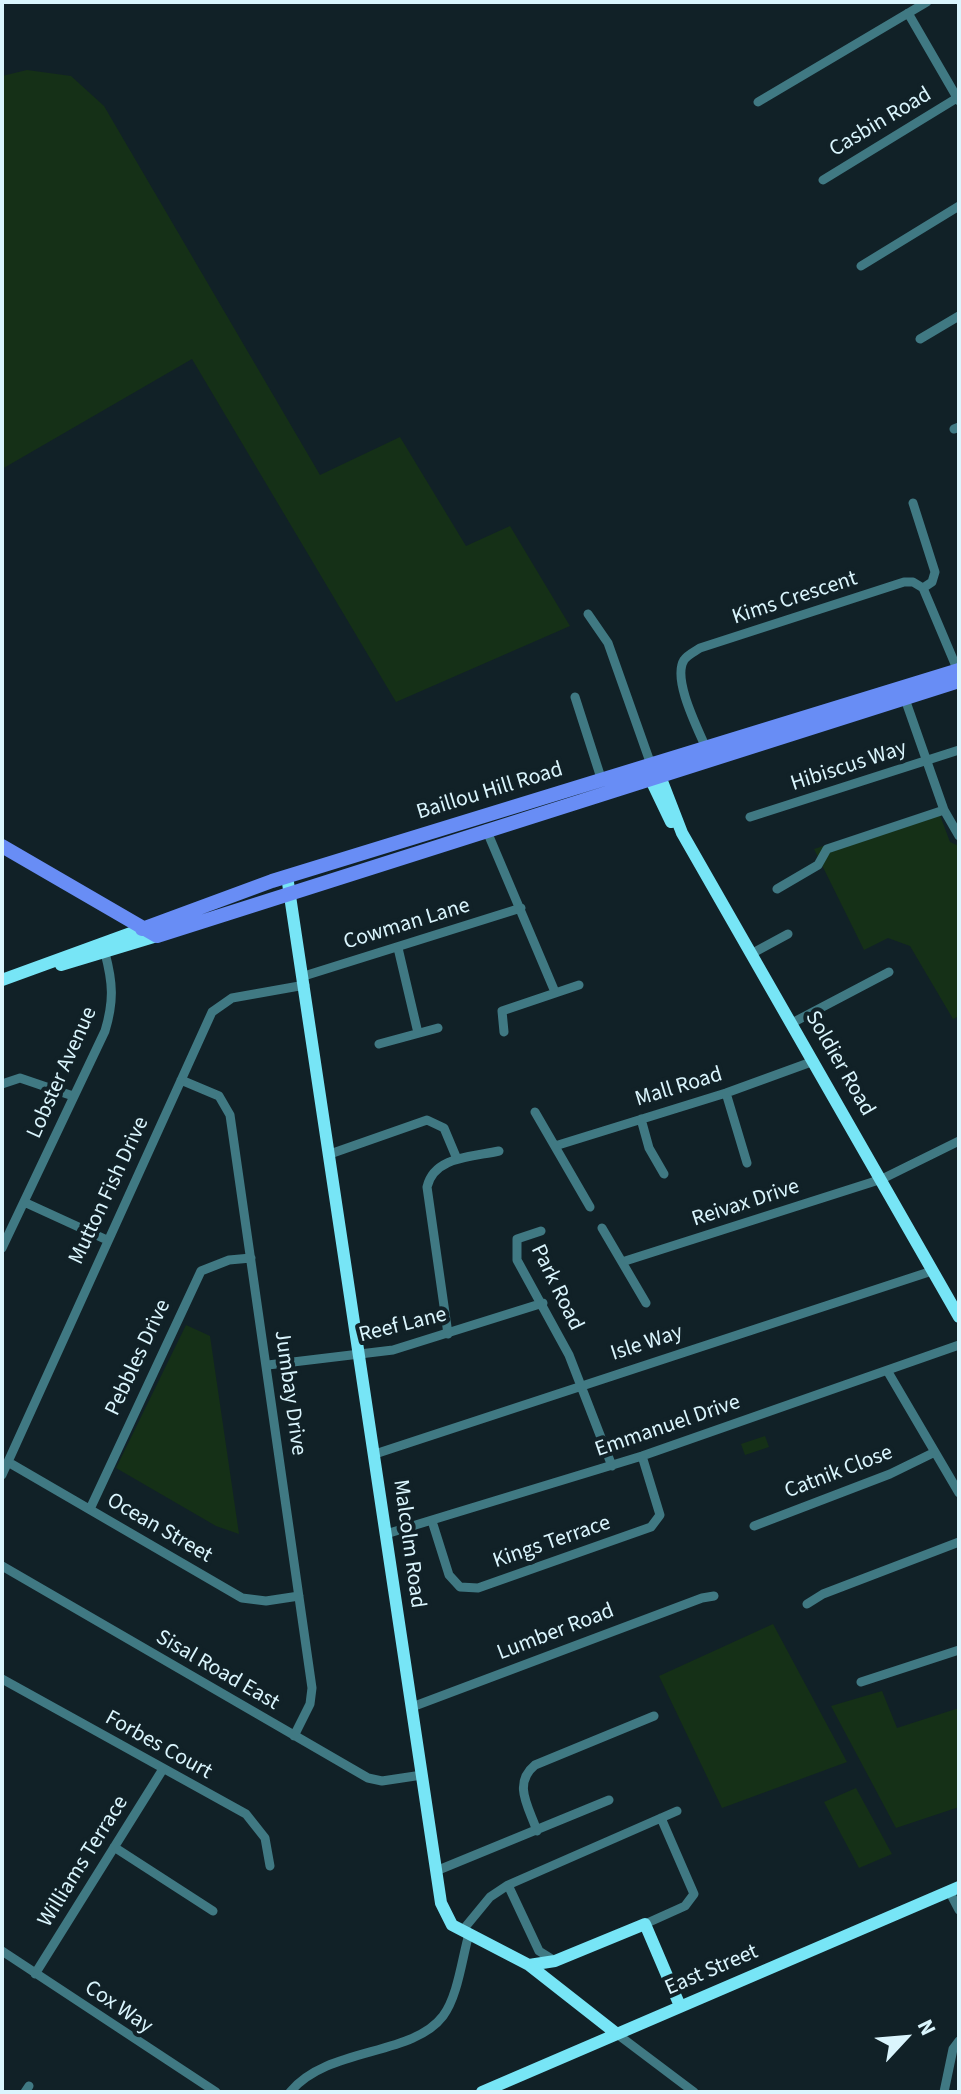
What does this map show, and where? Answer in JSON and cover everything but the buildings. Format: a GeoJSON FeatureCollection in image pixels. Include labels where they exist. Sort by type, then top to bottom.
{"type":"FeatureCollection","features":[{"type":"Feature","properties":{"kind":"main road","name":"Baillou Hill Road"},"geometry":{"type":"LineString","coordinates":[[157,936],[292,892],[602,781],[905,699],[959,674]]}},
{"type":"Feature","properties":{"kind":"main road","name":"Baillou Hill Road"},"geometry":{"type":"LineString","coordinates":[[142,929],[287,876],[484,824],[706,748],[959,674]]}},
{"type":"Feature","properties":{"kind":"main road"},"geometry":{"type":"LineString","coordinates":[[2,846],[157,936]]}},
{"type":"Feature","properties":{"kind":"main road"},"geometry":{"type":"LineString","coordinates":[[120,916],[171,917]]}},
{"type":"Feature","properties":{"kind":"street"},"geometry":{"type":"LineString","coordinates":[[758,102],[927,2]]}},
{"type":"Feature","properties":{"kind":"street"},"geometry":{"type":"LineString","coordinates":[[908,13],[958,100]]}},
{"type":"Feature","properties":{"kind":"street","name":"Casbin Road"},"geometry":{"type":"LineString","coordinates":[[823,180],[958,100]]}},
{"type":"Feature","properties":{"kind":"street"},"geometry":{"type":"LineString","coordinates":[[861,266],[959,206]]}},
{"type":"Feature","properties":{"kind":"street"},"geometry":{"type":"LineString","coordinates":[[920,339],[959,316]]}},
{"type":"Feature","properties":{"kind":"street"},"geometry":{"type":"LineString","coordinates":[[913,503],[935,572],[932,582],[923,588],[959,674]]}},
{"type":"Feature","properties":{"kind":"street","name":"Kims Crescent"},"geometry":{"type":"LineString","coordinates":[[706,748],[681,679],[684,660],[689,655],[700,648],[904,582],[913,582],[923,588]]}},
{"type":"Feature","properties":{"kind":"street"},"geometry":{"type":"LineString","coordinates":[[588,614],[608,643],[652,769]]}},
{"type":"Feature","properties":{"kind":"street"},"geometry":{"type":"LineString","coordinates":[[575,697],[602,781]]}},
{"type":"Feature","properties":{"kind":"street"},"geometry":{"type":"LineString","coordinates":[[905,699],[944,810],[959,836]]}},
{"type":"Feature","properties":{"kind":"street","name":"Hibiscus Way"},"geometry":{"type":"LineString","coordinates":[[750,817],[959,750]]}},
{"type":"Feature","properties":{"kind":"street","name":"Soldier Road"},"geometry":{"type":"LineString","coordinates":[[652,769],[682,833],[959,1317]]}},
{"type":"Feature","properties":{"kind":"street"},"geometry":{"type":"LineString","coordinates":[[777,889],[818,865],[827,849],[944,810]]}},
{"type":"Feature","properties":{"kind":"street"},"geometry":{"type":"LineString","coordinates":[[484,824],[555,992]]}},
{"type":"Feature","properties":{"kind":"street","name":"Malcolm Road"},"geometry":{"type":"LineString","coordinates":[[287,876],[292,892],[436,1871],[445,1915],[466,1932]]}},
{"type":"Feature","properties":{"kind":"street","name":"Cowman Lane"},"geometry":{"type":"LineString","coordinates":[[305,981],[521,908]]}},
{"type":"Feature","properties":{"kind":"street","name":"Baillou Hill Road"},"geometry":{"type":"LineString","coordinates":[[2,980],[142,929]]}},
{"type":"Feature","properties":{"kind":"street"},"geometry":{"type":"LineString","coordinates":[[751,954],[788,934]]}},
{"type":"Feature","properties":{"kind":"street","name":"Baillou Hill Road"},"geometry":{"type":"LineString","coordinates":[[38,967],[105,953],[157,936]]}},
{"type":"Feature","properties":{"kind":"street"},"geometry":{"type":"LineString","coordinates":[[398,948],[418,1033]]}},
{"type":"Feature","properties":{"kind":"street","name":"Lobster Avenue"},"geometry":{"type":"LineString","coordinates":[[2,1248],[113,1004],[113,983],[105,953]]}},
{"type":"Feature","properties":{"kind":"street"},"geometry":{"type":"LineString","coordinates":[[792,1023],[889,972]]}},
{"type":"Feature","properties":{"kind":"street","name":"Mutton Fish Drive"},"geometry":{"type":"LineString","coordinates":[[2,1475],[204,1027],[219,1006],[255,992],[305,981]]}},
{"type":"Feature","properties":{"kind":"street"},"geometry":{"type":"LineString","coordinates":[[504,1032],[502,1011],[579,985]]}},
{"type":"Feature","properties":{"kind":"street"},"geometry":{"type":"LineString","coordinates":[[379,1044],[438,1028]]}},
{"type":"Feature","properties":{"kind":"street","name":"Mall Road"},"geometry":{"type":"LineString","coordinates":[[555,1146],[726,1093],[814,1061]]}},
{"type":"Feature","properties":{"kind":"street"},"geometry":{"type":"LineString","coordinates":[[2,1084],[20,1078],[73,1096]]}},
{"type":"Feature","properties":{"kind":"street","name":"Jumbay Drive"},"geometry":{"type":"LineString","coordinates":[[181,1080],[219,1096],[230,1115],[312,1688],[310,1704],[294,1736]]}},
{"type":"Feature","properties":{"kind":"street"},"geometry":{"type":"LineString","coordinates":[[726,1093],[747,1163]]}},
{"type":"Feature","properties":{"kind":"street"},"geometry":{"type":"LineString","coordinates":[[535,1112],[590,1207]]}},
{"type":"Feature","properties":{"kind":"street"},"geometry":{"type":"LineString","coordinates":[[641,1119],[649,1148],[664,1174]]}},
{"type":"Feature","properties":{"kind":"street"},"geometry":{"type":"LineString","coordinates":[[330,1154],[427,1120],[444,1128],[457,1159]]}},
{"type":"Feature","properties":{"kind":"street","name":"Reivax Drive"},"geometry":{"type":"LineString","coordinates":[[622,1262],[882,1179],[959,1141]]}},
{"type":"Feature","properties":{"kind":"street"},"geometry":{"type":"LineString","coordinates":[[448,1334],[427,1187],[436,1170],[457,1159],[499,1151]]}},
{"type":"Feature","properties":{"kind":"street"},"geometry":{"type":"LineString","coordinates":[[24,1202],[107,1240]]}},
{"type":"Feature","properties":{"kind":"street"},"geometry":{"type":"LineString","coordinates":[[602,1228],[646,1303]]}},
{"type":"Feature","properties":{"kind":"street","name":"Park Road"},"geometry":{"type":"LineString","coordinates":[[541,1231],[517,1239],[515,1250],[581,1385],[612,1466]]}},
{"type":"Feature","properties":{"kind":"street","name":"Pebbles Drive"},"geometry":{"type":"LineString","coordinates":[[90,1509],[201,1271],[229,1260],[251,1258]]}},
{"type":"Feature","properties":{"kind":"street","name":"Isle Way"},"geometry":{"type":"LineString","coordinates":[[375,1454],[932,1271]]}},
{"type":"Feature","properties":{"kind":"street","name":"Reef Lane"},"geometry":{"type":"LineString","coordinates":[[268,1365],[360,1356],[448,1334],[543,1303]]}},
{"type":"Feature","properties":{"kind":"street","name":"Emmanuel Drive"},"geometry":{"type":"LineString","coordinates":[[386,1534],[612,1466],[959,1345]]}},
{"type":"Feature","properties":{"kind":"street"},"geometry":{"type":"LineString","coordinates":[[888,1372],[959,1493]]}},
{"type":"Feature","properties":{"kind":"street","name":"Catnik Close"},"geometry":{"type":"LineString","coordinates":[[754,1526],[890,1474],[935,1452]]}},
{"type":"Feature","properties":{"kind":"street","name":"Kings Terrace"},"geometry":{"type":"LineString","coordinates":[[432,1521],[449,1575],[460,1587],[478,1588],[651,1527],[660,1515],[642,1456]]}},
{"type":"Feature","properties":{"kind":"street","name":"Ocean Street"},"geometry":{"type":"LineString","coordinates":[[8,1462],[242,1598],[266,1601],[299,1596]]}},
{"type":"Feature","properties":{"kind":"street"},"geometry":{"type":"LineString","coordinates":[[807,1604],[823,1594],[959,1542]]}},
{"type":"Feature","properties":{"kind":"street","name":"Sisal Road East"},"geometry":{"type":"LineString","coordinates":[[2,1566],[368,1778],[382,1781],[422,1775]]}},
{"type":"Feature","properties":{"kind":"street","name":"Lumber Road"},"geometry":{"type":"LineString","coordinates":[[412,1707],[714,1596]]}},
{"type":"Feature","properties":{"kind":"street"},"geometry":{"type":"LineString","coordinates":[[861,1682],[959,1650]]}},
{"type":"Feature","properties":{"kind":"street","name":"Forbes Court"},"geometry":{"type":"LineString","coordinates":[[2,1679],[246,1814],[265,1838],[270,1866]]}},
{"type":"Feature","properties":{"kind":"street"},"geometry":{"type":"LineString","coordinates":[[537,1831],[522,1789],[526,1772],[535,1765],[654,1716]]}},
{"type":"Feature","properties":{"kind":"street","name":"Williams Terrace"},"geometry":{"type":"LineString","coordinates":[[35,1974],[163,1769]]}},
{"type":"Feature","properties":{"kind":"street"},"geometry":{"type":"LineString","coordinates":[[436,1871],[609,1800]]}},
{"type":"Feature","properties":{"kind":"street"},"geometry":{"type":"LineString","coordinates":[[290,2092],[303,2078],[321,2068],[411,2037],[434,2025],[444,2015],[466,1932],[490,1897],[508,1885],[677,1811]]}},
{"type":"Feature","properties":{"kind":"street"},"geometry":{"type":"LineString","coordinates":[[529,1965],[555,1961],[685,1906],[694,1894],[661,1818]]}},
{"type":"Feature","properties":{"kind":"street"},"geometry":{"type":"LineString","coordinates":[[114,1847],[213,1911]]}},
{"type":"Feature","properties":{"kind":"street"},"geometry":{"type":"LineString","coordinates":[[508,1885],[539,1951],[555,1961]]}},
{"type":"Feature","properties":{"kind":"street"},"geometry":{"type":"LineString","coordinates":[[954,1889],[959,1910]]}},
{"type":"Feature","properties":{"kind":"street","name":"East Street"},"geometry":{"type":"LineString","coordinates":[[482,2092],[954,1889]]}},
{"type":"Feature","properties":{"kind":"street"},"geometry":{"type":"LineString","coordinates":[[645,1924],[680,2006]]}},
{"type":"Feature","properties":{"kind":"street"},"geometry":{"type":"LineString","coordinates":[[466,1932],[529,1965],[694,2092]]}},
{"type":"Feature","properties":{"kind":"street","name":"Cox Way"},"geometry":{"type":"LineString","coordinates":[[2,1951],[216,2092]]}},
{"type":"Feature","properties":{"kind":"street"},"geometry":{"type":"LineString","coordinates":[[944,2092],[953,2049],[959,2041]]}},
{"type":"Feature","properties":{"kind":"green space"},"geometry":{"type":"Polygon","coordinates":[[[27,70],[71,76],[104,106],[320,475],[400,437],[466,546],[510,526],[570,626],[396,702],[192,359],[2,469],[2,76],[27,70]]]}},
{"type":"Feature","properties":{"kind":"green space"},"geometry":{"type":"Polygon","coordinates":[[[938,810],[950,842],[959,846],[959,1016],[953,1019],[910,946],[888,938],[864,950],[814,849],[938,810]]]}},
{"type":"Feature","properties":{"kind":"green space"},"geometry":{"type":"Polygon","coordinates":[[[186,1325],[210,1336],[239,1534],[216,1526],[116,1468],[186,1325]]]}},
{"type":"Feature","properties":{"kind":"green space"},"geometry":{"type":"Polygon","coordinates":[[[765,1436],[769,1447],[745,1455],[741,1444],[765,1436]]]}},
{"type":"Feature","properties":{"kind":"green space"},"geometry":{"type":"Polygon","coordinates":[[[773,1624],[847,1762],[722,1808],[659,1676],[773,1624]]]}},
{"type":"Feature","properties":{"kind":"green space"},"geometry":{"type":"Polygon","coordinates":[[[882,1691],[897,1728],[959,1708],[959,1807],[896,1828],[831,1706],[882,1691]]]}},
{"type":"Feature","properties":{"kind":"green space"},"geometry":{"type":"Polygon","coordinates":[[[856,1788],[892,1854],[859,1868],[824,1802],[856,1788]]]}}]}
